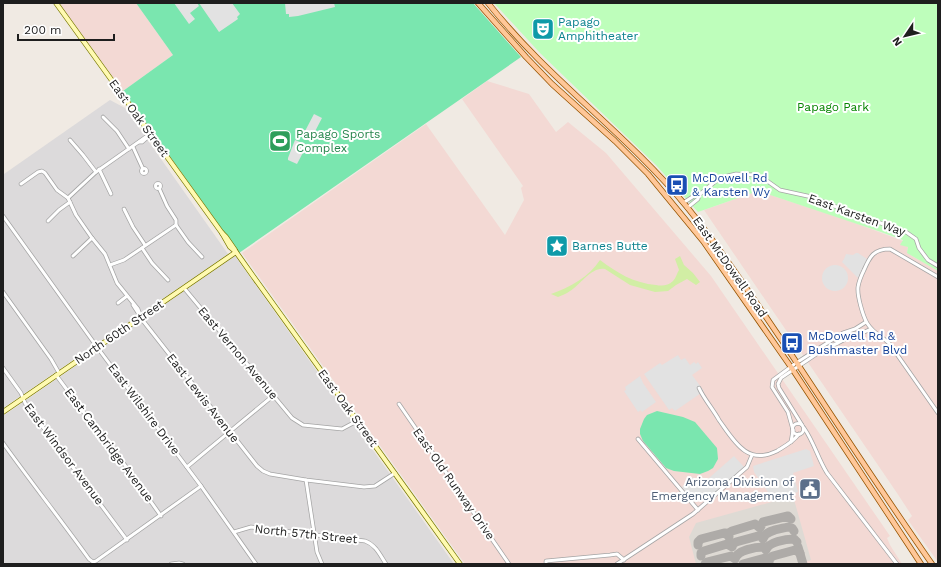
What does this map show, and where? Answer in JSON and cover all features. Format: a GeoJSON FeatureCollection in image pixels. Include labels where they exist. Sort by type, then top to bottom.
{"type":"FeatureCollection","features":[{"type":"Feature","properties":{"kind":"main road","name":"East McDowell Road"},"geometry":{"type":"LineString","coordinates":[[478,3],[536,68],[615,141],[649,175],[705,243],[792,369],[921,564]]}},
{"type":"Feature","properties":{"kind":"main road","name":"East McDowell Road"},"geometry":{"type":"LineString","coordinates":[[488,3],[535,57],[628,144],[663,179],[687,208],[720,251],[932,564]]}},
{"type":"Feature","properties":{"kind":"main road"},"geometry":{"type":"LineString","coordinates":[[649,175],[653,176],[679,206],[687,208]]}},
{"type":"Feature","properties":{"kind":"street","name":"East Oak Street"},"geometry":{"type":"LineString","coordinates":[[56,3],[222,233],[230,247],[236,252],[460,564]]}},
{"type":"Feature","properties":{"kind":"street"},"geometry":{"type":"LineString","coordinates":[[103,117],[131,148],[143,168]]}},
{"type":"Feature","properties":{"kind":"street"},"geometry":{"type":"LineString","coordinates":[[68,198],[97,171],[150,135]]}},
{"type":"Feature","properties":{"kind":"street"},"geometry":{"type":"LineString","coordinates":[[70,140],[97,171],[111,194]]}},
{"type":"Feature","properties":{"kind":"street","name":"East Lewis Avenue"},"geometry":{"type":"LineString","coordinates":[[21,184],[38,172],[42,171],[57,190],[68,198],[76,215],[105,254],[117,283],[140,313],[141,317],[257,466],[270,474],[306,480]]}},
{"type":"Feature","properties":{"kind":"street","name":"East Karsten Way"},"geometry":{"type":"LineString","coordinates":[[687,208],[698,199],[699,195],[723,177],[736,174],[754,175],[763,178],[780,190],[812,197],[906,232],[916,239],[928,260],[938,266]]}},
{"type":"Feature","properties":{"kind":"street"},"geometry":{"type":"LineString","coordinates":[[159,188],[167,206],[176,220],[176,225],[188,242],[202,257]]}},
{"type":"Feature","properties":{"kind":"street","name":"East Karsten Way"},"geometry":{"type":"LineString","coordinates":[[683,203],[694,196],[699,195]]}},
{"type":"Feature","properties":{"kind":"street"},"geometry":{"type":"LineString","coordinates":[[48,221],[70,202]]}},
{"type":"Feature","properties":{"kind":"street"},"geometry":{"type":"LineString","coordinates":[[124,209],[152,263],[168,280]]}},
{"type":"Feature","properties":{"kind":"street","name":"East Wilshire Drive"},"geometry":{"type":"LineString","coordinates":[[3,216],[201,486],[256,564]]}},
{"type":"Feature","properties":{"kind":"street"},"geometry":{"type":"LineString","coordinates":[[110,265],[124,260],[176,225]]}},
{"type":"Feature","properties":{"kind":"street"},"geometry":{"type":"LineString","coordinates":[[72,256],[92,238]]}},
{"type":"Feature","properties":{"kind":"street"},"geometry":{"type":"LineString","coordinates":[[938,277],[890,249],[882,249],[874,253],[869,259],[858,286],[858,295],[866,322],[875,334],[889,343],[938,413]]}},
{"type":"Feature","properties":{"kind":"street","name":"North 60th Street"},"geometry":{"type":"LineString","coordinates":[[3,412],[236,252]]}},
{"type":"Feature","properties":{"kind":"street","name":"East Vernon Avenue"},"geometry":{"type":"LineString","coordinates":[[184,288],[292,418],[303,424],[342,429],[357,421]]}},
{"type":"Feature","properties":{"kind":"street","name":"East Cambridge Avenue"},"geometry":{"type":"LineString","coordinates":[[3,292],[51,359],[58,374],[105,441],[122,461],[161,516]]}},
{"type":"Feature","properties":{"kind":"street"},"geometry":{"type":"LineString","coordinates":[[118,303],[127,296]]}},
{"type":"Feature","properties":{"kind":"street"},"geometry":{"type":"LineString","coordinates":[[866,322],[855,329],[843,333],[792,369],[781,378],[778,384],[810,439],[827,473],[897,564]]}},
{"type":"Feature","properties":{"kind":"street"},"geometry":{"type":"LineString","coordinates":[[798,365],[849,336],[871,329]]}},
{"type":"Feature","properties":{"kind":"street","name":"East Windsor Avenue"},"geometry":{"type":"LineString","coordinates":[[3,368],[25,403],[127,540]]}},
{"type":"Feature","properties":{"kind":"street"},"geometry":{"type":"LineString","coordinates":[[792,369],[775,378],[772,382],[772,387],[788,412],[793,430],[796,434],[804,434],[810,439]]}},
{"type":"Feature","properties":{"kind":"street"},"geometry":{"type":"LineString","coordinates":[[699,388],[726,430],[740,448],[752,455],[766,455],[773,453],[803,433],[803,427]]}},
{"type":"Feature","properties":{"kind":"street"},"geometry":{"type":"LineString","coordinates":[[187,467],[274,395]]}},
{"type":"Feature","properties":{"kind":"street","name":"East Old Runway Drive"},"geometry":{"type":"LineString","coordinates":[[399,404],[509,564]]}},
{"type":"Feature","properties":{"kind":"street"},"geometry":{"type":"LineString","coordinates":[[791,442],[793,426],[799,424],[803,427]]}},
{"type":"Feature","properties":{"kind":"street"},"geometry":{"type":"LineString","coordinates":[[638,439],[698,510]]}},
{"type":"Feature","properties":{"kind":"street"},"geometry":{"type":"LineString","coordinates":[[3,443],[92,562],[96,561],[127,540],[161,516],[176,502],[201,486]]}},
{"type":"Feature","properties":{"kind":"street"},"geometry":{"type":"LineString","coordinates":[[617,564],[689,518],[747,467],[750,463],[752,455]]}},
{"type":"Feature","properties":{"kind":"street"},"geometry":{"type":"LineString","coordinates":[[322,564],[317,552],[306,480],[364,487],[375,486],[395,473]]}},
{"type":"Feature","properties":{"kind":"street","name":"North 57th Street"},"geometry":{"type":"LineString","coordinates":[[234,532],[251,527],[365,541],[371,543],[386,564]]}},
{"type":"Feature","properties":{"kind":"street"},"geometry":{"type":"LineString","coordinates":[[546,564],[546,561],[610,554],[617,554],[624,560]]}},
{"type":"Feature","properties":{"kind":"street"},"geometry":{"type":"LineString","coordinates":[[172,564],[183,564]]}},
{"type":"Feature","properties":{"kind":"shaded area"},"geometry":{"type":"Polygon","coordinates":[[[59,3],[136,3],[173,55],[123,91],[59,3]]]}},
{"type":"Feature","properties":{"kind":"shaded area"},"geometry":{"type":"Polygon","coordinates":[[[174,3],[197,3],[199,6],[190,13],[195,19],[189,24],[174,3]]]}},
{"type":"Feature","properties":{"kind":"shaded area"},"geometry":{"type":"Polygon","coordinates":[[[199,3],[232,3],[240,14],[237,17],[238,19],[219,32],[199,3]]]}},
{"type":"Feature","properties":{"kind":"shaded area"},"geometry":{"type":"Polygon","coordinates":[[[285,3],[334,3],[335,7],[289,17],[289,14],[286,14],[285,3]]]}},
{"type":"Feature","properties":{"kind":"shaded area"},"geometry":{"type":"Polygon","coordinates":[[[487,81],[529,94],[556,132],[568,122],[606,153],[711,276],[890,536],[887,538],[890,545],[902,564],[465,564],[242,253],[426,124],[505,235],[524,200],[521,188],[523,186],[462,99],[487,81]]]}},
{"type":"Feature","properties":{"kind":"shaded area"},"geometry":{"type":"Polygon","coordinates":[[[110,100],[125,108],[228,254],[3,408],[4,174],[110,100]]]}},
{"type":"Feature","properties":{"kind":"shaded area"},"geometry":{"type":"Polygon","coordinates":[[[314,114],[322,118],[310,141],[304,138],[306,134],[304,133],[314,114]]]}},
{"type":"Feature","properties":{"kind":"shaded area"},"geometry":{"type":"Polygon","coordinates":[[[295,140],[307,145],[297,164],[288,160],[295,140]]]}},
{"type":"Feature","properties":{"kind":"shaded area"},"geometry":{"type":"Polygon","coordinates":[[[758,191],[847,220],[903,241],[904,245],[908,247],[907,253],[938,271],[938,562],[908,520],[912,516],[897,493],[704,210],[758,191]]]}},
{"type":"Feature","properties":{"kind":"shaded area"},"geometry":{"type":"Polygon","coordinates":[[[856,253],[867,259],[858,278],[842,262],[846,254],[853,255],[856,253]]]}},
{"type":"Feature","properties":{"kind":"shaded area"},"geometry":{"type":"Polygon","coordinates":[[[235,256],[454,564],[3,564],[3,416],[235,256]]]}},
{"type":"Feature","properties":{"kind":"shaded area"},"geometry":{"type":"Polygon","coordinates":[[[835,265],[844,269],[848,278],[844,287],[835,291],[826,287],[822,278],[826,269],[835,265]]]}},
{"type":"Feature","properties":{"kind":"shaded area"},"geometry":{"type":"Polygon","coordinates":[[[678,355],[681,360],[685,358],[690,365],[694,362],[696,364],[698,362],[702,368],[692,375],[704,391],[675,411],[672,408],[669,410],[644,374],[660,363],[662,365],[678,355]]]}},
{"type":"Feature","properties":{"kind":"shaded area"},"geometry":{"type":"Polygon","coordinates":[[[640,376],[656,402],[642,412],[641,410],[638,412],[624,391],[626,390],[625,387],[640,376]]]}},
{"type":"Feature","properties":{"kind":"shaded area"},"geometry":{"type":"Polygon","coordinates":[[[806,449],[810,451],[814,466],[793,473],[798,492],[775,499],[774,497],[772,498],[754,472],[753,466],[806,449]]]}},
{"type":"Feature","properties":{"kind":"shaded area"},"geometry":{"type":"Polygon","coordinates":[[[734,456],[744,467],[712,496],[708,493],[694,495],[690,498],[682,487],[692,477],[701,485],[734,456]]]}},
{"type":"Feature","properties":{"kind":"shaded area"},"geometry":{"type":"Polygon","coordinates":[[[793,496],[811,560],[798,564],[696,564],[689,537],[696,523],[793,496]]]}},
{"type":"Feature","properties":{"kind":"green space","name":"Papago Sports Complex"},"geometry":{"type":"Polygon","coordinates":[[[136,3],[473,3],[521,57],[239,253],[123,91],[173,55],[136,3]]]}},
{"type":"Feature","properties":{"kind":"green space","name":"Papago Park"},"geometry":{"type":"Polygon","coordinates":[[[494,3],[938,3],[938,271],[907,253],[908,247],[900,245],[903,240],[758,191],[698,212],[656,165],[540,53],[494,3]]]}},
{"type":"Feature","properties":{"kind":"green space"},"geometry":{"type":"Polygon","coordinates":[[[680,256],[684,265],[700,282],[696,285],[687,279],[668,291],[655,292],[630,285],[605,269],[600,269],[595,270],[566,294],[558,297],[551,294],[578,281],[590,272],[600,260],[619,273],[633,280],[660,286],[667,285],[674,280],[679,270],[675,259],[680,256]]]}},
{"type":"Feature","properties":{"kind":"green space"},"geometry":{"type":"Polygon","coordinates":[[[657,411],[683,417],[695,422],[717,448],[718,459],[713,468],[700,474],[674,471],[666,468],[643,441],[640,434],[640,429],[644,419],[647,415],[657,411]]]}},
{"type":"Feature","properties":{"kind":"taxiway"},"geometry":{"type":"LineString","coordinates":[[698,545],[698,542],[701,539],[724,533],[726,533],[729,537],[729,533],[732,531],[755,524],[760,528],[763,522],[788,516],[791,519]]}},
{"type":"Feature","properties":{"kind":"taxiway"},"geometry":{"type":"LineString","coordinates":[[701,556],[701,553],[704,551],[727,544],[732,547],[736,542],[758,536],[761,536],[763,539],[764,536],[778,529],[788,527],[792,528],[794,531]]}},
{"type":"Feature","properties":{"kind":"taxiway"},"geometry":{"type":"LineString","coordinates":[[705,564],[707,562],[731,556],[735,559],[739,553],[752,548],[764,547],[766,550],[770,545],[782,540],[794,539],[797,542]]}},
{"type":"Feature","properties":{"kind":"taxiway"},"geometry":{"type":"LineString","coordinates":[[798,547],[803,564]]}},
{"type":"Feature","properties":{"kind":"taxiway"},"geometry":{"type":"LineString","coordinates":[[743,564],[765,558],[768,559],[769,562],[770,558],[773,556],[795,550],[800,553]]}},
{"type":"Feature","properties":{"kind":"place","name":"Papago Amphitheater"},"geometry":{"type":"Point","coordinates":[543,29]}},
{"type":"Feature","properties":{"kind":"place","name":"Papago Sports Complex"},"geometry":{"type":"Point","coordinates":[280,141]}},
{"type":"Feature","properties":{"kind":"place","name":"McDowell Rd & Karsten Wy"},"geometry":{"type":"Point","coordinates":[677,185]}},
{"type":"Feature","properties":{"kind":"place","name":"Barnes Butte"},"geometry":{"type":"Point","coordinates":[557,246]}},
{"type":"Feature","properties":{"kind":"place","name":"McDowell Rd & Bushmaster Blvd"},"geometry":{"type":"Point","coordinates":[792,343]}},
{"type":"Feature","properties":{"kind":"place","name":"Arizona Division of Emergency Management"},"geometry":{"type":"Point","coordinates":[810,489]}}]}
